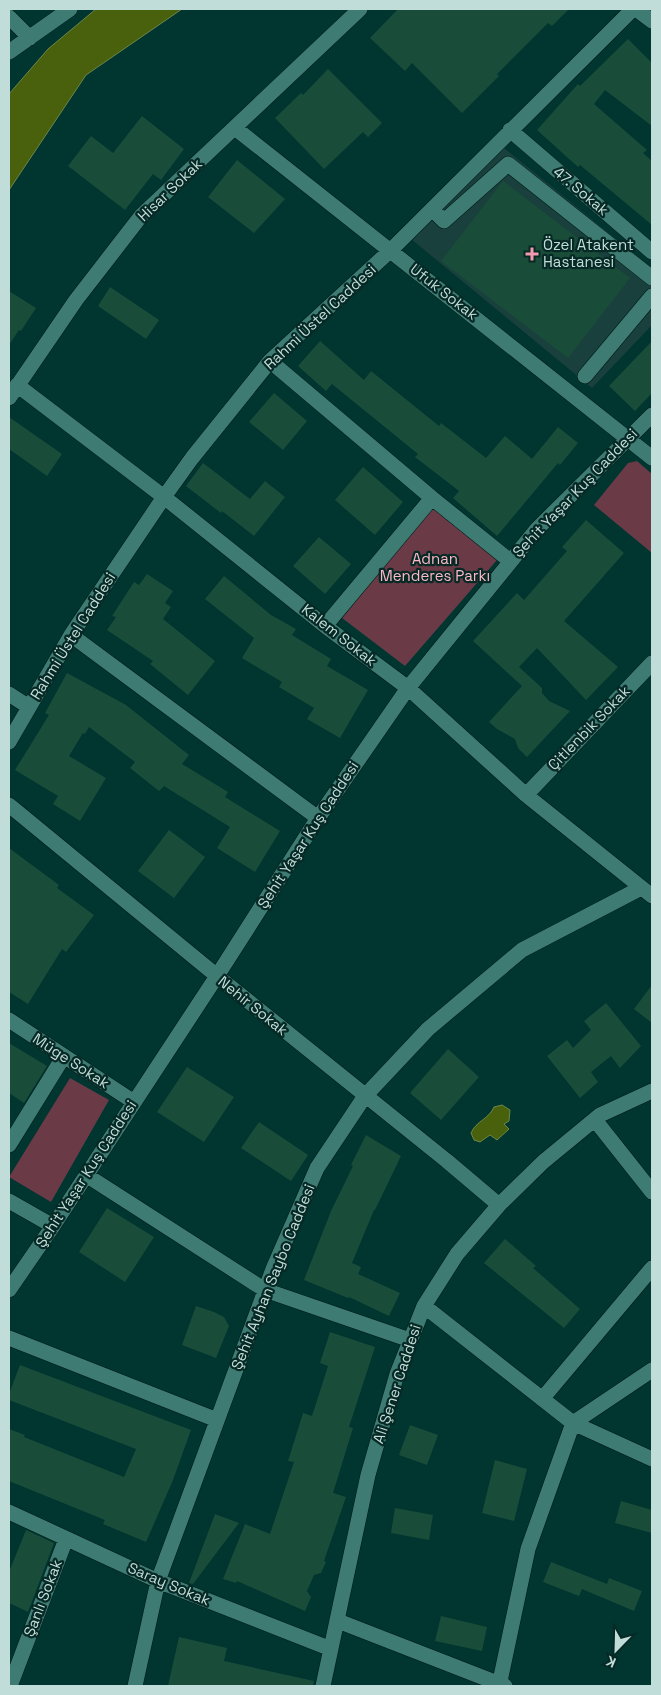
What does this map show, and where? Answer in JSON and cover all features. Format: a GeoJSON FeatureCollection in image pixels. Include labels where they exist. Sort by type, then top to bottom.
{"type":"FeatureCollection","features":[{"type":"Feature","properties":{"kind":"street"},"geometry":{"type":"LineString","coordinates":[[9,52],[70,9]]}},
{"type":"Feature","properties":{"kind":"street","name":"Hisar Sokak"},"geometry":{"type":"LineString","coordinates":[[13,392],[76,300],[141,216],[360,9]]}},
{"type":"Feature","properties":{"kind":"street"},"geometry":{"type":"LineString","coordinates":[[635,9],[652,21]]}},
{"type":"Feature","properties":{"kind":"street","name":"Rahmi Üstel Caddesi"},"geometry":{"type":"LineString","coordinates":[[9,742],[72,635],[164,497],[192,458],[270,361],[391,250],[510,130],[635,9]]}},
{"type":"Feature","properties":{"kind":"street"},"geometry":{"type":"LineString","coordinates":[[9,17],[30,38]]}},
{"type":"Feature","properties":{"kind":"street","name":"Ufuk Sokak"},"geometry":{"type":"LineString","coordinates":[[235,128],[652,458]]}},
{"type":"Feature","properties":{"kind":"street","name":"47. Sokak"},"geometry":{"type":"LineString","coordinates":[[510,130],[652,252]]}},
{"type":"Feature","properties":{"kind":"street"},"geometry":{"type":"LineString","coordinates":[[432,209],[444,221],[508,164],[652,278]]}},
{"type":"Feature","properties":{"kind":"street"},"geometry":{"type":"LineString","coordinates":[[585,376],[652,296]]}},
{"type":"Feature","properties":{"kind":"street"},"geometry":{"type":"LineString","coordinates":[[270,361],[432,498],[510,561]]}},
{"type":"Feature","properties":{"kind":"street","name":"Kalem Sokak"},"geometry":{"type":"LineString","coordinates":[[13,392],[164,497],[325,626],[408,688],[526,795],[647,892]]}},
{"type":"Feature","properties":{"kind":"street","name":"Şehit Yaşar Kuş Caddesi"},"geometry":{"type":"LineString","coordinates":[[9,1290],[217,976],[318,818],[408,688],[537,529],[652,415]]}},
{"type":"Feature","properties":{"kind":"street"},"geometry":{"type":"LineString","coordinates":[[325,626],[432,498]]}},
{"type":"Feature","properties":{"kind":"street"},"geometry":{"type":"LineString","coordinates":[[72,635],[318,818]]}},
{"type":"Feature","properties":{"kind":"street","name":"Çitlenbik Sokak"},"geometry":{"type":"LineString","coordinates":[[526,795],[652,662]]}},
{"type":"Feature","properties":{"kind":"street"},"geometry":{"type":"LineString","coordinates":[[9,694],[30,707]]}},
{"type":"Feature","properties":{"kind":"street","name":"Nehir Sokak"},"geometry":{"type":"LineString","coordinates":[[9,805],[499,1205]]}},
{"type":"Feature","properties":{"kind":"street","name":"Şehit Ayhan Saybo Caddesi"},"geometry":{"type":"LineString","coordinates":[[136,1686],[158,1581],[265,1290],[317,1168],[365,1096],[428,1029],[522,950],[647,892]]}},
{"type":"Feature","properties":{"kind":"street","name":"Müge Sokak"},"geometry":{"type":"LineString","coordinates":[[9,1020],[134,1102]]}},
{"type":"Feature","properties":{"kind":"street"},"geometry":{"type":"LineString","coordinates":[[9,1145],[64,1056]]}},
{"type":"Feature","properties":{"kind":"street","name":"Ali Şener Caddesi"},"geometry":{"type":"LineString","coordinates":[[323,1686],[368,1475],[397,1374],[424,1306],[457,1254],[499,1205],[543,1162],[600,1115],[652,1091]]}},
{"type":"Feature","properties":{"kind":"street"},"geometry":{"type":"LineString","coordinates":[[595,1120],[652,1192]]}},
{"type":"Feature","properties":{"kind":"street"},"geometry":{"type":"LineString","coordinates":[[86,1175],[265,1290],[410,1340]]}},
{"type":"Feature","properties":{"kind":"street"},"geometry":{"type":"LineString","coordinates":[[9,1201],[53,1226]]}},
{"type":"Feature","properties":{"kind":"street"},"geometry":{"type":"LineString","coordinates":[[542,1399],[652,1268]]}},
{"type":"Feature","properties":{"kind":"street"},"geometry":{"type":"LineString","coordinates":[[424,1306],[573,1423],[652,1459]]}},
{"type":"Feature","properties":{"kind":"street"},"geometry":{"type":"LineString","coordinates":[[9,1338],[217,1420]]}},
{"type":"Feature","properties":{"kind":"street"},"geometry":{"type":"LineString","coordinates":[[338,1621],[501,1686],[528,1548],[573,1423],[652,1370]]}},
{"type":"Feature","properties":{"kind":"street","name":"Saray Sokak"},"geometry":{"type":"LineString","coordinates":[[9,1512],[158,1581],[331,1649]]}},
{"type":"Feature","properties":{"kind":"street","name":"Şanlı Sokak"},"geometry":{"type":"LineString","coordinates":[[10,1686],[66,1538]]}},
{"type":"Feature","properties":{"kind":"shaded area"},"geometry":{"type":"Polygon","coordinates":[[[96,9],[182,9],[86,75],[9,190],[9,94],[48,49],[96,9]]]}},
{"type":"Feature","properties":{"kind":"shaded area","name":"Özel Atakent Hastanesi"},"geometry":{"type":"Polygon","coordinates":[[[504,148],[652,268],[652,325],[592,388],[411,239],[504,148]]]}},
{"type":"Feature","properties":{"kind":"shaded area"},"geometry":{"type":"Polygon","coordinates":[[[502,1105],[510,1110],[509,1121],[504,1124],[509,1129],[497,1140],[490,1135],[480,1142],[474,1140],[471,1133],[473,1129],[494,1107],[502,1105]]]}},
{"type":"Feature","properties":{"kind":"green space"},"geometry":{"type":"Polygon","coordinates":[[[637,461],[652,474],[652,553],[594,505],[628,463],[637,461]]]}},
{"type":"Feature","properties":{"kind":"green space","name":"Adnan Menderes Parkı"},"geometry":{"type":"Polygon","coordinates":[[[431,507],[497,560],[405,666],[342,618],[431,507]]]}},
{"type":"Feature","properties":{"kind":"green space"},"geometry":{"type":"Polygon","coordinates":[[[70,1078],[109,1100],[51,1202],[9,1177],[70,1078]]]}},
{"type":"Feature","properties":{"kind":"building"},"geometry":{"type":"Polygon","coordinates":[[[398,9],[569,9],[552,26],[548,23],[497,74],[499,76],[462,113],[412,63],[405,71],[370,38],[398,9]]]}},
{"type":"Feature","properties":{"kind":"building"},"geometry":{"type":"Polygon","coordinates":[[[628,39],[652,63],[652,126],[605,90],[594,104],[647,150],[643,153],[652,161],[652,225],[580,165],[578,167],[537,130],[578,84],[580,86],[628,39]]]}},
{"type":"Feature","properties":{"kind":"building"},"geometry":{"type":"Polygon","coordinates":[[[328,69],[382,123],[368,137],[363,132],[324,169],[275,118],[301,93],[303,95],[328,69]]]}},
{"type":"Feature","properties":{"kind":"building"},"geometry":{"type":"Polygon","coordinates":[[[142,116],[184,149],[161,180],[153,174],[125,210],[68,166],[91,136],[113,153],[142,116]]]}},
{"type":"Feature","properties":{"kind":"building"},"geometry":{"type":"Polygon","coordinates":[[[237,160],[285,199],[254,233],[208,197],[237,160]]]}},
{"type":"Feature","properties":{"kind":"building"},"geometry":{"type":"Polygon","coordinates":[[[503,181],[630,278],[568,358],[441,261],[503,181]]]}},
{"type":"Feature","properties":{"kind":"building"},"geometry":{"type":"Polygon","coordinates":[[[110,287],[159,320],[146,339],[98,306],[110,287]]]}},
{"type":"Feature","properties":{"kind":"building"},"geometry":{"type":"Polygon","coordinates":[[[9,291],[36,308],[9,345],[9,291]]]}},
{"type":"Feature","properties":{"kind":"building"},"geometry":{"type":"Polygon","coordinates":[[[320,341],[364,380],[371,371],[439,426],[441,423],[486,458],[505,436],[532,459],[558,427],[578,443],[560,465],[558,463],[497,536],[453,498],[459,491],[415,457],[418,454],[332,384],[326,391],[298,366],[320,341]]]}},
{"type":"Feature","properties":{"kind":"building"},"geometry":{"type":"Polygon","coordinates":[[[652,341],[652,393],[635,411],[609,386],[652,341]]]}},
{"type":"Feature","properties":{"kind":"building"},"geometry":{"type":"Polygon","coordinates":[[[274,393],[307,421],[283,450],[249,422],[274,393]]]}},
{"type":"Feature","properties":{"kind":"building"},"geometry":{"type":"Polygon","coordinates":[[[9,417],[62,454],[47,476],[9,449],[9,417]]]}},
{"type":"Feature","properties":{"kind":"building"},"geometry":{"type":"Polygon","coordinates":[[[203,463],[250,499],[265,481],[285,497],[254,536],[186,486],[203,463]]]}},
{"type":"Feature","properties":{"kind":"building"},"geometry":{"type":"Polygon","coordinates":[[[363,467],[403,502],[375,535],[335,500],[363,467]]]}},
{"type":"Feature","properties":{"kind":"building"},"geometry":{"type":"Polygon","coordinates":[[[586,520],[624,553],[564,621],[618,667],[586,700],[537,648],[519,667],[542,688],[542,693],[549,701],[570,711],[527,757],[518,748],[515,739],[489,722],[522,686],[473,641],[517,593],[524,600],[567,551],[562,547],[586,520]]]}},
{"type":"Feature","properties":{"kind":"building"},"geometry":{"type":"Polygon","coordinates":[[[319,537],[351,564],[325,594],[293,566],[319,537]]]}},
{"type":"Feature","properties":{"kind":"building"},"geometry":{"type":"Polygon","coordinates":[[[147,574],[173,591],[165,603],[171,607],[163,619],[215,661],[188,695],[150,664],[153,661],[107,630],[116,617],[112,616],[134,582],[139,585],[147,574]]]}},
{"type":"Feature","properties":{"kind":"building"},"geometry":{"type":"Polygon","coordinates":[[[224,576],[271,615],[296,629],[292,635],[331,659],[327,666],[368,690],[340,738],[307,719],[314,708],[279,687],[282,682],[242,658],[254,638],[205,599],[224,576]]]}},
{"type":"Feature","properties":{"kind":"building"},"geometry":{"type":"Polygon","coordinates":[[[67,673],[126,705],[189,755],[182,764],[228,792],[225,797],[280,831],[255,872],[217,848],[230,827],[164,786],[159,791],[130,768],[135,762],[89,727],[85,734],[83,733],[69,756],[106,778],[80,821],[53,804],[58,796],[15,770],[49,715],[45,713],[67,673]]]}},
{"type":"Feature","properties":{"kind":"building"},"geometry":{"type":"Polygon","coordinates":[[[169,830],[205,857],[174,898],[138,871],[169,830]]]}},
{"type":"Feature","properties":{"kind":"building"},"geometry":{"type":"Polygon","coordinates":[[[9,848],[59,885],[57,888],[94,915],[66,952],[62,949],[28,1004],[9,992],[9,848]]]}},
{"type":"Feature","properties":{"kind":"building"},"geometry":{"type":"Polygon","coordinates":[[[652,985],[652,1023],[634,1009],[652,985]]]}},
{"type":"Feature","properties":{"kind":"building"},"geometry":{"type":"Polygon","coordinates":[[[606,1003],[641,1046],[620,1068],[611,1056],[591,1072],[598,1082],[580,1098],[547,1056],[567,1040],[573,1048],[591,1030],[584,1021],[606,1003]]]}},
{"type":"Feature","properties":{"kind":"building"},"geometry":{"type":"Polygon","coordinates":[[[9,1043],[47,1066],[24,1103],[9,1093],[9,1043]]]}},
{"type":"Feature","properties":{"kind":"building"},"geometry":{"type":"Polygon","coordinates":[[[448,1049],[479,1077],[441,1120],[410,1093],[448,1049]]]}},
{"type":"Feature","properties":{"kind":"building"},"geometry":{"type":"Polygon","coordinates":[[[187,1067],[234,1097],[204,1142],[157,1112],[187,1067]]]}},
{"type":"Feature","properties":{"kind":"building"},"geometry":{"type":"Polygon","coordinates":[[[259,1122],[308,1155],[291,1181],[241,1148],[259,1122]]]}},
{"type":"Feature","properties":{"kind":"building"},"geometry":{"type":"Polygon","coordinates":[[[366,1135],[401,1156],[374,1210],[352,1263],[361,1267],[358,1274],[400,1293],[389,1316],[349,1297],[304,1280],[331,1211],[366,1135]]]}},
{"type":"Feature","properties":{"kind":"building"},"geometry":{"type":"Polygon","coordinates":[[[107,1208],[154,1237],[125,1282],[79,1252],[107,1208]]]}},
{"type":"Feature","properties":{"kind":"building"},"geometry":{"type":"Polygon","coordinates":[[[505,1239],[536,1266],[533,1268],[580,1309],[564,1328],[484,1263],[505,1239]]]}},
{"type":"Feature","properties":{"kind":"building"},"geometry":{"type":"Polygon","coordinates":[[[196,1306],[224,1317],[229,1326],[216,1358],[182,1345],[196,1306]]]}},
{"type":"Feature","properties":{"kind":"building"},"geometry":{"type":"Polygon","coordinates":[[[330,1332],[375,1347],[349,1427],[353,1428],[333,1493],[346,1497],[324,1561],[326,1562],[321,1573],[314,1575],[307,1591],[311,1597],[305,1611],[237,1581],[236,1583],[223,1579],[245,1524],[270,1534],[294,1462],[288,1461],[303,1413],[312,1416],[328,1366],[320,1363],[330,1332]]]}},
{"type":"Feature","properties":{"kind":"building"},"geometry":{"type":"Polygon","coordinates":[[[20,1365],[191,1430],[173,1480],[146,1542],[103,1524],[105,1520],[9,1481],[9,1429],[25,1435],[24,1437],[124,1477],[136,1449],[9,1400],[9,1394],[20,1365]]]}},
{"type":"Feature","properties":{"kind":"building"},"geometry":{"type":"Polygon","coordinates":[[[410,1425],[438,1435],[427,1465],[399,1455],[410,1425]]]}},
{"type":"Feature","properties":{"kind":"building"},"geometry":{"type":"Polygon","coordinates":[[[495,1460],[527,1469],[514,1521],[482,1513],[495,1460]]]}},
{"type":"Feature","properties":{"kind":"building"},"geometry":{"type":"Polygon","coordinates":[[[621,1501],[652,1510],[652,1533],[615,1523],[621,1501]]]}},
{"type":"Feature","properties":{"kind":"building"},"geometry":{"type":"Polygon","coordinates":[[[395,1508],[433,1515],[429,1540],[391,1533],[395,1508]]]}},
{"type":"Feature","properties":{"kind":"building"},"geometry":{"type":"Polygon","coordinates":[[[215,1514],[239,1523],[193,1584],[189,1583],[215,1514]]]}},
{"type":"Feature","properties":{"kind":"building"},"geometry":{"type":"Polygon","coordinates":[[[26,1530],[54,1543],[28,1612],[9,1603],[9,1572],[26,1530]]]}},
{"type":"Feature","properties":{"kind":"building"},"geometry":{"type":"Polygon","coordinates":[[[551,1562],[607,1584],[609,1578],[642,1591],[634,1611],[582,1589],[579,1596],[543,1582],[551,1562]]]}},
{"type":"Feature","properties":{"kind":"building"},"geometry":{"type":"Polygon","coordinates":[[[441,1616],[487,1627],[482,1651],[435,1641],[441,1616]]]}},
{"type":"Feature","properties":{"kind":"building"},"geometry":{"type":"Polygon","coordinates":[[[179,1637],[227,1648],[224,1661],[314,1681],[313,1686],[168,1686],[179,1637]]]}},
{"type":"Feature","properties":{"kind":"place","name":"Özel Atakent Hastanesi"},"geometry":{"type":"Point","coordinates":[532,254]}}]}
